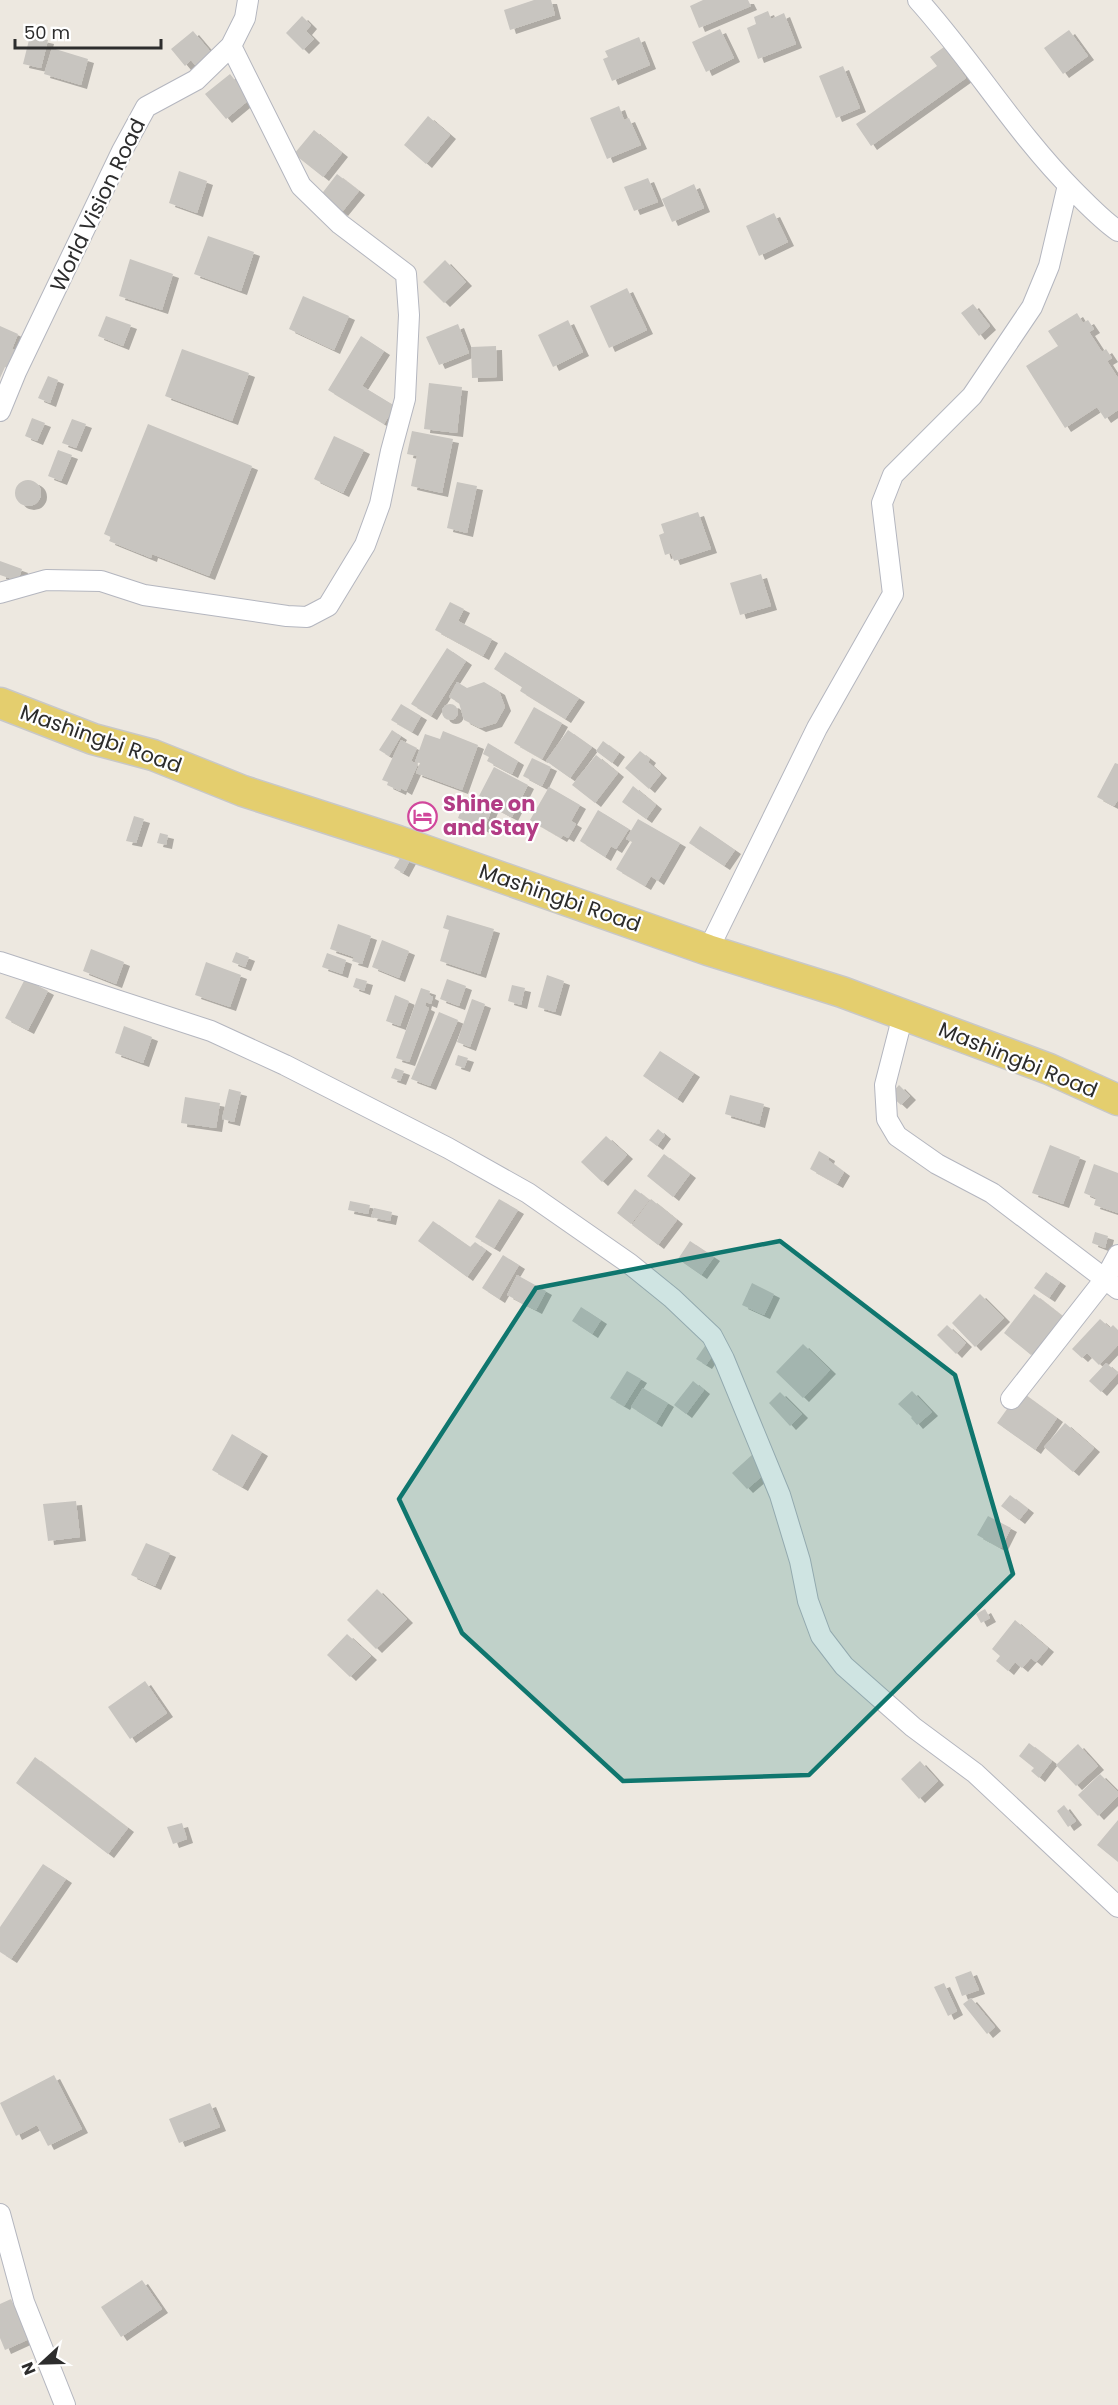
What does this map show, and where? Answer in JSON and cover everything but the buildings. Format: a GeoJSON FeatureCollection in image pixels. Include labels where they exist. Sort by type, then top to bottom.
{"type":"FeatureCollection","features":[{"type":"Feature","properties":{"kind":"main road","name":"Mashingbi Road"},"geometry":{"type":"LineString","coordinates":[[0,703],[93,739],[153,755],[243,791],[398,841],[708,950],[842,992],[1049,1069],[1118,1100]]}},
{"type":"Feature","properties":{"kind":"street","name":"World Vision Road"},"geometry":{"type":"LineString","coordinates":[[0,411],[16,372],[122,151],[146,107],[196,80],[231,46],[245,18],[248,0]]}},
{"type":"Feature","properties":{"kind":"street"},"geometry":{"type":"LineString","coordinates":[[918,0],[1053,170],[1118,231]]}},
{"type":"Feature","properties":{"kind":"street"},"geometry":{"type":"LineString","coordinates":[[0,593],[46,580],[101,581],[144,595],[307,617],[328,606],[365,545],[380,504],[405,399],[409,315],[406,274],[340,224],[301,186],[231,46]]}},
{"type":"Feature","properties":{"kind":"street"},"geometry":{"type":"LineString","coordinates":[[708,950],[817,728],[893,594],[882,503],[893,475],[972,396],[1032,307],[1049,267],[1068,185]]}},
{"type":"Feature","properties":{"kind":"street"},"geometry":{"type":"LineString","coordinates":[[0,962],[211,1031],[285,1065],[448,1148],[528,1193],[630,1264],[672,1298],[712,1336],[724,1359],[780,1495],[800,1561],[808,1601],[821,1636],[844,1666],[913,1726],[975,1773],[1118,1907]]}},
{"type":"Feature","properties":{"kind":"street"},"geometry":{"type":"LineString","coordinates":[[903,1015],[885,1085],[887,1119],[897,1136],[937,1164],[992,1193],[1112,1284]]}},
{"type":"Feature","properties":{"kind":"street"},"geometry":{"type":"LineString","coordinates":[[1011,1399],[1112,1284],[1118,1255]]}},
{"type":"Feature","properties":{"kind":"street"},"geometry":{"type":"LineString","coordinates":[[0,2214],[24,2302],[65,2405]]}},
{"type":"Feature","properties":{"kind":"highlighted area"},"geometry":{"type":"Polygon","coordinates":[[[780,1241],[955,1375],[1013,1574],[809,1775],[623,1781],[462,1633],[399,1499],[536,1288],[780,1241]]]}},
{"type":"Feature","properties":{"kind":"place","name":"Shine on and Stay"},"geometry":{"type":"Point","coordinates":[422,816]}}]}
